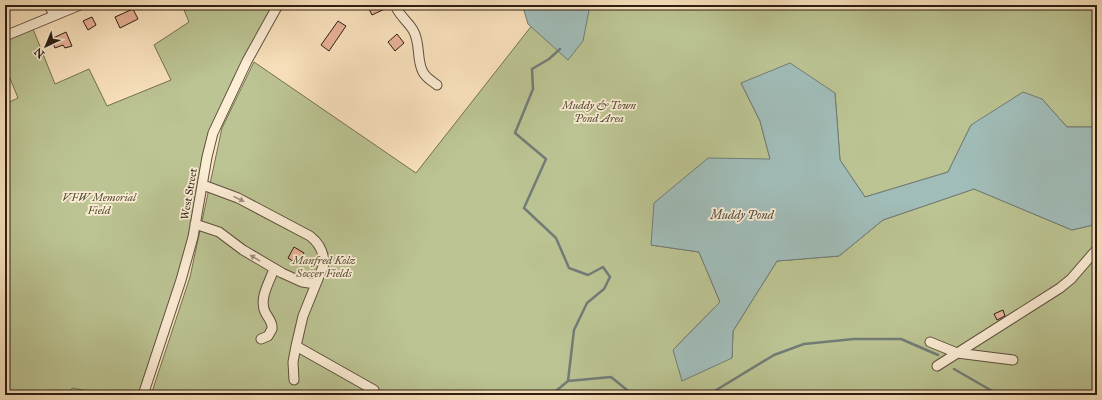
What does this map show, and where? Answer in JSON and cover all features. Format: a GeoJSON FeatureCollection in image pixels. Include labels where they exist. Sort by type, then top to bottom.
{"type":"FeatureCollection","features":[{"type":"Feature","properties":{"kind":"street"},"geometry":{"type":"LineString","coordinates":[[49,5],[54,16]]}},
{"type":"Feature","properties":{"kind":"street"},"geometry":{"type":"LineString","coordinates":[[5,36],[80,5]]}},
{"type":"Feature","properties":{"kind":"street","name":"West Street"},"geometry":{"type":"LineString","coordinates":[[143,395],[181,280],[196,224],[210,144],[218,121],[247,61],[278,5]]}},
{"type":"Feature","properties":{"kind":"street"},"geometry":{"type":"LineString","coordinates":[[395,5],[402,18],[413,30],[418,42],[423,72],[437,85]]}},
{"type":"Feature","properties":{"kind":"street"},"geometry":{"type":"LineString","coordinates":[[202,185],[238,198],[312,237],[318,244],[324,257],[323,266],[303,316],[296,346],[294,380]]}},
{"type":"Feature","properties":{"kind":"street"},"geometry":{"type":"LineString","coordinates":[[196,224],[219,232],[243,250],[291,278],[316,284]]}},
{"type":"Feature","properties":{"kind":"street"},"geometry":{"type":"LineString","coordinates":[[937,366],[1060,288],[1071,279],[1097,249]]}},
{"type":"Feature","properties":{"kind":"street"},"geometry":{"type":"LineString","coordinates":[[261,339],[268,336],[272,329],[271,322],[264,310],[262,301],[274,269]]}},
{"type":"Feature","properties":{"kind":"street"},"geometry":{"type":"LineString","coordinates":[[930,342],[957,353],[1013,360]]}},
{"type":"Feature","properties":{"kind":"street"},"geometry":{"type":"LineString","coordinates":[[296,346],[374,390]]}},
{"type":"Feature","properties":{"kind":"green space","name":"VFW Memorial Field"},"geometry":{"type":"Polygon","coordinates":[[[182,5],[273,5],[233,79],[210,133],[184,257],[138,395],[108,395],[72,388],[71,395],[5,395],[5,104],[18,98],[5,66],[5,41],[33,29],[55,84],[89,69],[107,106],[171,80],[154,45],[189,22],[182,5]]]}},
{"type":"Feature","properties":{"kind":"green space","name":"Muddy & Town Pond Area"},"geometry":{"type":"Polygon","coordinates":[[[548,5],[1097,5],[1097,127],[1067,127],[1042,99],[971,125],[948,172],[865,197],[840,160],[835,93],[741,83],[760,121],[770,159],[651,245],[699,252],[720,302],[673,350],[732,358],[733,331],[777,261],[839,256],[883,220],[974,189],[1072,230],[1097,224],[1097,395],[151,395],[190,277],[222,128],[254,62],[416,173],[548,5]]]}},
{"type":"Feature","properties":{"kind":"water"},"geometry":{"type":"Polygon","coordinates":[[[524,5],[590,5],[583,41],[568,60],[528,24],[523,7],[524,5]]]}},
{"type":"Feature","properties":{"kind":"water","name":"Muddy Pond"},"geometry":{"type":"Polygon","coordinates":[[[790,63],[835,93],[840,160],[865,197],[948,172],[971,125],[1023,92],[1042,99],[1067,127],[1097,127],[1097,224],[1072,230],[974,189],[883,220],[839,256],[777,261],[733,331],[732,358],[682,381],[673,350],[720,302],[699,252],[651,245],[654,203],[708,158],[770,159],[760,121],[741,83],[790,63]]]}},
{"type":"Feature","properties":{"kind":"building"},"geometry":{"type":"Polygon","coordinates":[[[367,5],[389,5],[389,7],[372,15],[367,5]]]}},
{"type":"Feature","properties":{"kind":"building"},"geometry":{"type":"Polygon","coordinates":[[[133,9],[138,19],[120,28],[115,17],[133,9]]]}},
{"type":"Feature","properties":{"kind":"building"},"geometry":{"type":"Polygon","coordinates":[[[92,17],[96,25],[88,30],[83,21],[92,17]]]}},
{"type":"Feature","properties":{"kind":"building"},"geometry":{"type":"Polygon","coordinates":[[[338,21],[346,26],[329,51],[321,45],[338,21]]]}},
{"type":"Feature","properties":{"kind":"building"},"geometry":{"type":"Polygon","coordinates":[[[66,32],[72,46],[65,48],[63,45],[55,48],[51,39],[66,32]]]}},
{"type":"Feature","properties":{"kind":"building"},"geometry":{"type":"Polygon","coordinates":[[[397,34],[404,43],[395,51],[388,42],[397,34]]]}},
{"type":"Feature","properties":{"kind":"building"},"geometry":{"type":"Polygon","coordinates":[[[294,247],[304,253],[298,264],[288,258],[294,247]]]}},
{"type":"Feature","properties":{"kind":"building"},"geometry":{"type":"Polygon","coordinates":[[[1003,310],[1005,316],[997,320],[994,314],[1003,310]]]}},
{"type":"Feature","properties":{"kind":"waterway"},"geometry":{"type":"LineString","coordinates":[[560,49],[549,59],[532,69],[533,89],[515,133],[546,159],[524,208],[556,238],[569,268],[588,275],[603,267],[610,277],[604,289],[587,303],[574,330],[568,381]]}},
{"type":"Feature","properties":{"kind":"waterway"},"geometry":{"type":"LineString","coordinates":[[708,395],[774,355],[804,344],[854,339],[901,339],[938,355]]}},
{"type":"Feature","properties":{"kind":"waterway"},"geometry":{"type":"LineString","coordinates":[[954,369],[999,395]]}},
{"type":"Feature","properties":{"kind":"waterway"},"geometry":{"type":"LineString","coordinates":[[551,395],[568,381],[611,377],[635,395]]}},
{"type":"Feature","properties":{"kind":"park label","name":"Manfred Kolz Soccer Fields"},"geometry":{"type":"Point","coordinates":[324,266]}}]}
